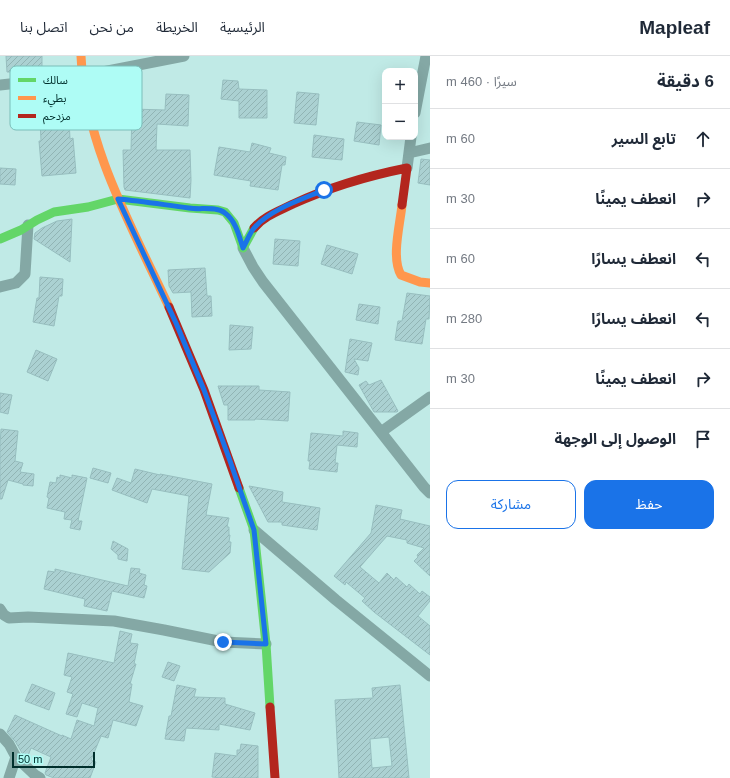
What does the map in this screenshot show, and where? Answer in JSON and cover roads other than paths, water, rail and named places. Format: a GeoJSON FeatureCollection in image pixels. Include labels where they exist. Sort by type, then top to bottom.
{"type":"FeatureCollection","features":[{"type":"Feature","properties":{"kind":"street"},"geometry":{"type":"LineString","coordinates":[[81,56],[82,66]]}},
{"type":"Feature","properties":{"kind":"street"},"geometry":{"type":"LineString","coordinates":[[133,66],[184,56]]}},
{"type":"Feature","properties":{"kind":"street"},"geometry":{"type":"LineString","coordinates":[[417,104],[426,56]]}},
{"type":"Feature","properties":{"kind":"street"},"geometry":{"type":"LineString","coordinates":[[0,85],[10,84]]}},
{"type":"Feature","properties":{"kind":"street"},"geometry":{"type":"LineString","coordinates":[[93,130],[118,199],[176,323],[204,390],[254,530],[266,644],[275,778]]}},
{"type":"Feature","properties":{"kind":"street"},"geometry":{"type":"LineString","coordinates":[[411,140],[397,250],[397,268],[401,275],[420,282],[430,283]]}},
{"type":"Feature","properties":{"kind":"street"},"geometry":{"type":"LineString","coordinates":[[409,153],[430,148]]}},
{"type":"Feature","properties":{"kind":"street"},"geometry":{"type":"LineString","coordinates":[[243,248],[254,228],[274,213],[324,190],[364,177],[407,168]]}},
{"type":"Feature","properties":{"kind":"street"},"geometry":{"type":"LineString","coordinates":[[0,239],[54,212],[88,207],[118,199],[225,212],[234,224],[243,248],[263,282],[430,493]]}},
{"type":"Feature","properties":{"kind":"street"},"geometry":{"type":"LineString","coordinates":[[0,287],[16,283],[25,274],[28,226]]}},
{"type":"Feature","properties":{"kind":"street"},"geometry":{"type":"LineString","coordinates":[[381,432],[430,397]]}},
{"type":"Feature","properties":{"kind":"street"},"geometry":{"type":"LineString","coordinates":[[254,530],[336,600],[430,676]]}},
{"type":"Feature","properties":{"kind":"street"},"geometry":{"type":"LineString","coordinates":[[0,609],[4,615],[9,618],[28,617],[114,622],[223,642],[266,644]]}},
{"type":"Feature","properties":{"kind":"street"},"geometry":{"type":"LineString","coordinates":[[0,734],[9,744],[16,757],[40,778]]}},
{"type":"Feature","properties":{"kind":"street"},"geometry":{"type":"LineString","coordinates":[[9,778],[16,757]]}}]}
